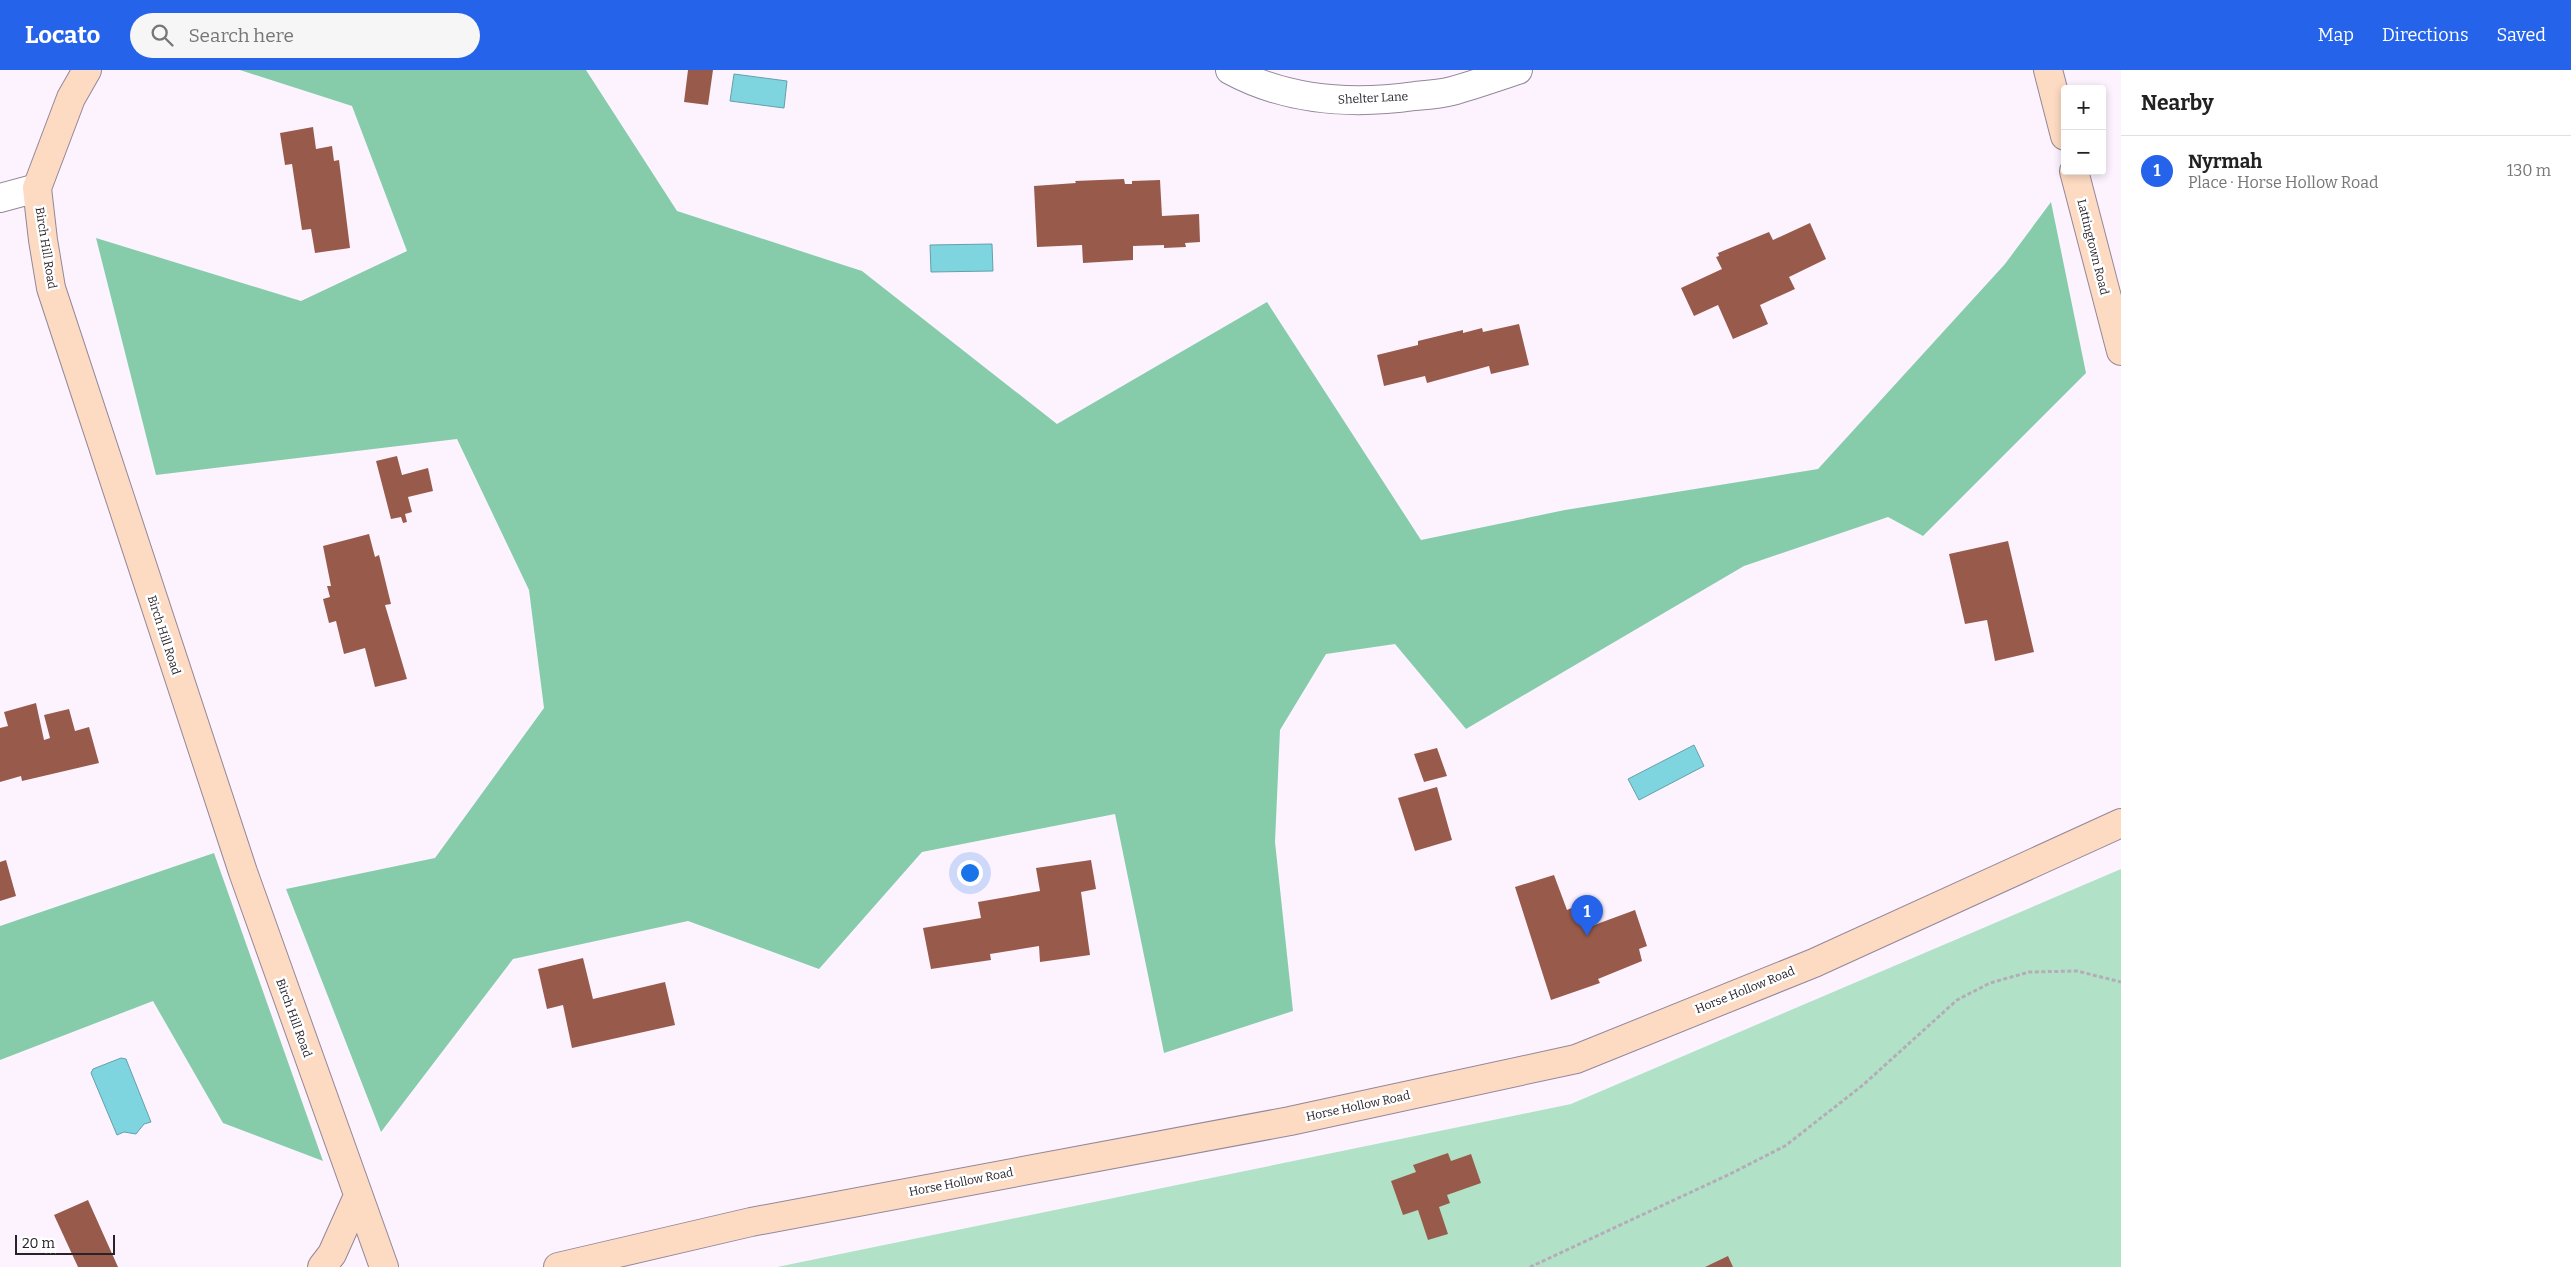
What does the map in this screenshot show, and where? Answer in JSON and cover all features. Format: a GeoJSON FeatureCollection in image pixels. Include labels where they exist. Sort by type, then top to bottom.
{"type":"FeatureCollection","features":[{"type":"Feature","properties":{"kind":"main road","name":"Birch Hill Road"},"geometry":{"type":"LineString","coordinates":[[87,70],[71,98],[38,188],[42,240],[57,306],[243,872],[384,1267]]}},
{"type":"Feature","properties":{"kind":"main road"},"geometry":{"type":"LineString","coordinates":[[2048,70],[2063,130]]}},
{"type":"Feature","properties":{"kind":"main road","name":"Lattingtown Road"},"geometry":{"type":"LineString","coordinates":[[2075,175],[2121,352]]}},
{"type":"Feature","properties":{"kind":"main road","name":"Horse Hollow Road"},"geometry":{"type":"LineString","coordinates":[[558,1267],[751,1222],[1290,1121],[1576,1059],[1814,963],[2121,823]]}},
{"type":"Feature","properties":{"kind":"main road"},"geometry":{"type":"LineString","coordinates":[[322,1267],[332,1254],[358,1196]]}},
{"type":"Feature","properties":{"kind":"street","name":"Shelter Lane"},"geometry":{"type":"LineString","coordinates":[[1230,70],[1251,81],[1287,93],[1331,100],[1388,100],[1451,92],[1518,70]]}},
{"type":"Feature","properties":{"kind":"street"},"geometry":{"type":"LineString","coordinates":[[0,198],[38,188]]}},
{"type":"Feature","properties":{"kind":"path"},"geometry":{"type":"LineString","coordinates":[[1530,1267],[1730,1174],[1785,1146],[1863,1085],[1957,1000],[1990,983],[2029,972],[2077,971],[2121,982]]}},
{"type":"Feature","properties":{"kind":"green space"},"geometry":{"type":"Polygon","coordinates":[[[240,70],[586,70],[677,211],[862,271],[1057,424],[1267,302],[1421,540],[1565,510],[1818,469],[2005,264],[2051,202],[2086,373],[1923,536],[1888,517],[1744,566],[1466,729],[1395,644],[1326,654],[1280,730],[1275,842],[1293,1011],[1164,1053],[1115,814],[922,852],[819,969],[688,921],[513,959],[381,1132],[286,889],[435,858],[544,708],[529,590],[457,439],[156,475],[96,238],[301,301],[407,251],[352,106],[240,70]]]}},
{"type":"Feature","properties":{"kind":"green space"},"geometry":{"type":"Polygon","coordinates":[[[214,853],[323,1161],[223,1123],[153,1001],[0,1060],[0,926],[214,853]]]}},
{"type":"Feature","properties":{"kind":"green space"},"geometry":{"type":"Polygon","coordinates":[[[2121,869],[2121,1267],[777,1267],[1571,1104],[2121,869]]]}},
{"type":"Feature","properties":{"kind":"water"},"geometry":{"type":"Polygon","coordinates":[[[734,74],[787,81],[784,108],[730,101],[734,74]]]}},
{"type":"Feature","properties":{"kind":"water"},"geometry":{"type":"Polygon","coordinates":[[[992,244],[993,271],[931,272],[930,245],[992,244]]]}},
{"type":"Feature","properties":{"kind":"water"},"geometry":{"type":"Polygon","coordinates":[[[1694,745],[1704,766],[1639,800],[1628,779],[1694,745]]]}},
{"type":"Feature","properties":{"kind":"water"},"geometry":{"type":"Polygon","coordinates":[[[121,1058],[126,1059],[151,1122],[144,1124],[136,1134],[124,1132],[117,1135],[91,1073],[93,1069],[121,1058]]]}},
{"type":"Feature","properties":{"kind":"building"},"geometry":{"type":"Polygon","coordinates":[[[688,70],[713,70],[708,105],[684,102],[688,70]]]}},
{"type":"Feature","properties":{"kind":"building"},"geometry":{"type":"Polygon","coordinates":[[[313,127],[316,149],[332,146],[334,161],[339,160],[350,248],[315,253],[311,229],[302,230],[292,164],[285,165],[280,133],[313,127]]]}},
{"type":"Feature","properties":{"kind":"building"},"geometry":{"type":"Polygon","coordinates":[[[1124,179],[1125,184],[1132,184],[1132,181],[1160,180],[1162,216],[1199,214],[1200,242],[1185,243],[1186,247],[1164,248],[1164,245],[1133,246],[1133,260],[1083,263],[1082,245],[1037,247],[1034,186],[1076,183],[1075,181],[1124,179]]]}},
{"type":"Feature","properties":{"kind":"building"},"geometry":{"type":"Polygon","coordinates":[[[1810,223],[1826,259],[1789,277],[1795,289],[1760,305],[1768,324],[1733,339],[1718,305],[1694,316],[1681,288],[1722,269],[1716,257],[1719,256],[1718,253],[1769,232],[1773,240],[1810,223]]]}},
{"type":"Feature","properties":{"kind":"building"},"geometry":{"type":"Polygon","coordinates":[[[1519,324],[1529,365],[1491,374],[1489,366],[1427,383],[1425,376],[1384,386],[1377,355],[1418,345],[1418,341],[1463,330],[1463,333],[1482,328],[1483,332],[1519,324]]]}},
{"type":"Feature","properties":{"kind":"building"},"geometry":{"type":"Polygon","coordinates":[[[397,456],[402,475],[428,468],[433,491],[408,497],[412,512],[405,514],[407,522],[403,523],[401,517],[391,519],[376,461],[397,456]]]}},
{"type":"Feature","properties":{"kind":"building"},"geometry":{"type":"Polygon","coordinates":[[[369,534],[375,557],[379,555],[391,604],[385,605],[407,679],[375,687],[365,648],[344,654],[336,621],[329,623],[323,599],[330,597],[327,586],[331,586],[323,546],[369,534]]]}},
{"type":"Feature","properties":{"kind":"building"},"geometry":{"type":"Polygon","coordinates":[[[2008,541],[2034,652],[1995,661],[1987,620],[1965,624],[1949,554],[2008,541]]]}},
{"type":"Feature","properties":{"kind":"building"},"geometry":{"type":"Polygon","coordinates":[[[36,703],[44,740],[50,738],[44,715],[69,709],[75,731],[89,727],[99,763],[22,781],[21,776],[0,782],[0,728],[8,726],[4,712],[36,703]]]}},
{"type":"Feature","properties":{"kind":"building"},"geometry":{"type":"Polygon","coordinates":[[[1437,748],[1447,776],[1424,782],[1414,754],[1437,748]]]}},
{"type":"Feature","properties":{"kind":"building"},"geometry":{"type":"Polygon","coordinates":[[[1437,787],[1452,840],[1415,851],[1398,798],[1437,787]]]}},
{"type":"Feature","properties":{"kind":"building"},"geometry":{"type":"Polygon","coordinates":[[[6,860],[16,896],[0,901],[0,862],[6,860]]]}},
{"type":"Feature","properties":{"kind":"building"},"geometry":{"type":"Polygon","coordinates":[[[1091,860],[1096,889],[1081,892],[1090,955],[1040,962],[1039,946],[990,954],[991,960],[931,969],[923,928],[981,918],[978,902],[1040,891],[1036,868],[1091,860]]]}},
{"type":"Feature","properties":{"kind":"building"},"geometry":{"type":"Polygon","coordinates":[[[1554,875],[1567,910],[1580,904],[1589,927],[1635,910],[1647,946],[1639,949],[1642,961],[1598,979],[1600,983],[1551,1000],[1515,887],[1554,875]]]}},
{"type":"Feature","properties":{"kind":"building"},"geometry":{"type":"Polygon","coordinates":[[[583,958],[593,999],[665,982],[675,1025],[572,1048],[563,1005],[547,1009],[538,969],[583,958]]]}},
{"type":"Feature","properties":{"kind":"building"},"geometry":{"type":"Polygon","coordinates":[[[1448,1153],[1451,1161],[1471,1154],[1481,1183],[1447,1195],[1450,1203],[1439,1207],[1448,1234],[1428,1240],[1418,1210],[1403,1215],[1391,1181],[1416,1172],[1413,1165],[1448,1153]]]}},
{"type":"Feature","properties":{"kind":"building"},"geometry":{"type":"Polygon","coordinates":[[[88,1200],[118,1267],[78,1267],[54,1215],[88,1200]]]}},
{"type":"Feature","properties":{"kind":"building"},"geometry":{"type":"Polygon","coordinates":[[[1728,1256],[1733,1267],[1705,1267],[1728,1256]]]}},
{"type":"Feature","properties":{"kind":"place","name":"Nyrmah"},"geometry":{"type":"Point","coordinates":[1587,936]}}]}
